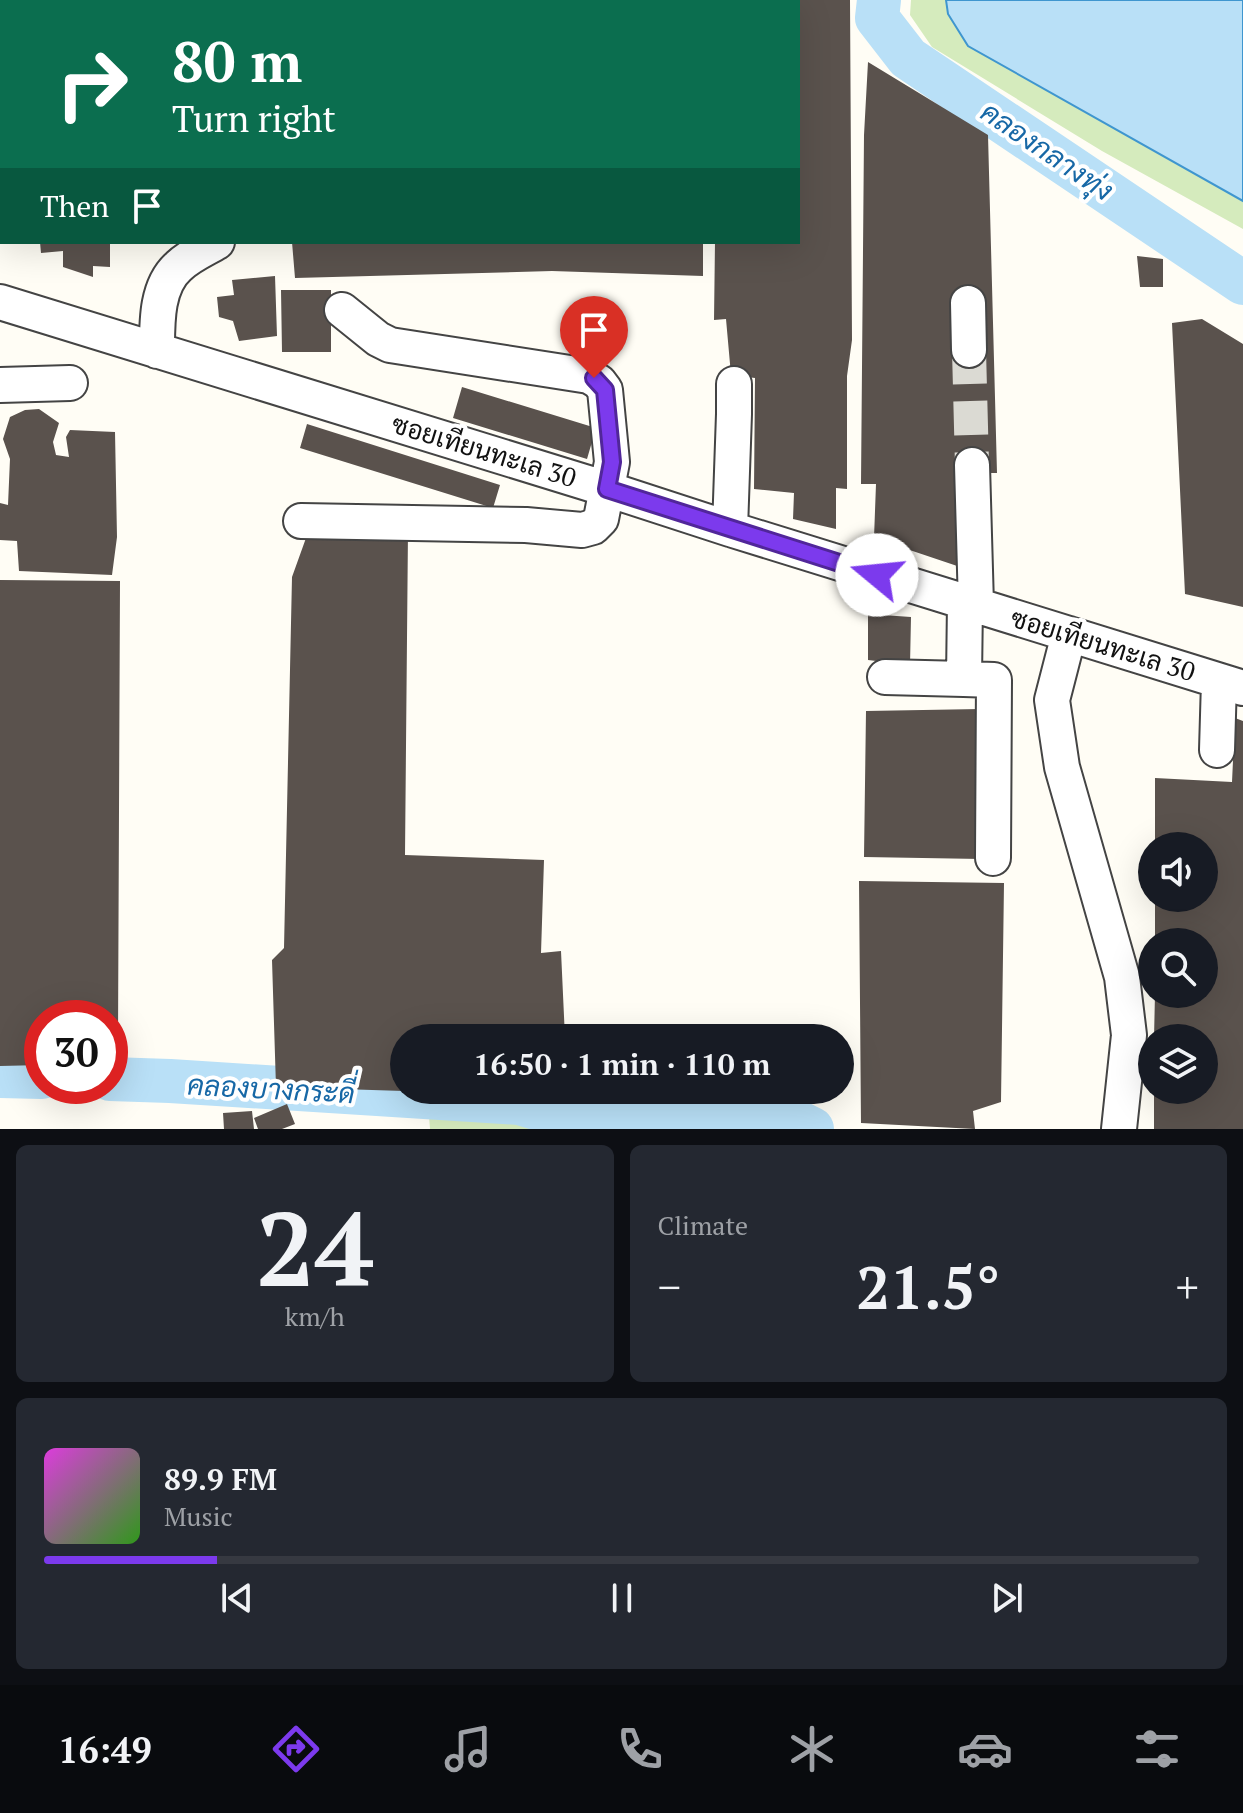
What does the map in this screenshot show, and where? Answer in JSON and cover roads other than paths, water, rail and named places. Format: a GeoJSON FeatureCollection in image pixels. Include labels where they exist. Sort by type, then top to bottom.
{"type":"FeatureCollection","features":[{"type":"Feature","properties":{"kind":"street"},"geometry":{"type":"LineString","coordinates":[[157,351],[157,315],[168,279],[179,265],[214,244]]}},
{"type":"Feature","properties":{"kind":"street","name":"ซอยเทียนทะเล 30"},"geometry":{"type":"LineString","coordinates":[[0,302],[1231,685]]}},
{"type":"Feature","properties":{"kind":"street"},"geometry":{"type":"LineString","coordinates":[[968,303],[969,350]]}},
{"type":"Feature","properties":{"kind":"street"},"geometry":{"type":"LineString","coordinates":[[301,521],[526,525],[582,530],[593,527],[601,519],[607,489],[612,462],[605,390],[594,378],[390,345],[342,310]]}},
{"type":"Feature","properties":{"kind":"street"},"geometry":{"type":"LineString","coordinates":[[0,385],[70,383]]}},
{"type":"Feature","properties":{"kind":"street"},"geometry":{"type":"LineString","coordinates":[[730,529],[734,384]]}},
{"type":"Feature","properties":{"kind":"street"},"geometry":{"type":"LineString","coordinates":[[964,679],[970,604],[972,465]]}},
{"type":"Feature","properties":{"kind":"street"},"geometry":{"type":"LineString","coordinates":[[1069,634],[1052,700],[1062,767],[1122,977],[1129,1035],[1119,1129]]}},
{"type":"Feature","properties":{"kind":"street"},"geometry":{"type":"LineString","coordinates":[[885,677],[994,680],[993,858]]}},
{"type":"Feature","properties":{"kind":"street"},"geometry":{"type":"LineString","coordinates":[[1217,750],[1231,685]]}},
{"type":"Feature","properties":{"kind":"water"},"geometry":{"type":"Polygon","coordinates":[[[946,0],[1243,0],[1243,201],[968,46],[948,14],[946,0]]]}},
{"type":"Feature","properties":{"kind":"waterway","name":"คลองกลางทุ่ง"},"geometry":{"type":"LineString","coordinates":[[879,0],[877,18],[908,58],[1243,283]]}},
{"type":"Feature","properties":{"kind":"waterway","name":"คลองบางกระดี่"},"geometry":{"type":"LineString","coordinates":[[0,1076],[24,1077]]}},
{"type":"Feature","properties":{"kind":"waterway","name":"คลองบางกระดี่"},"geometry":{"type":"LineString","coordinates":[[128,1080],[519,1103],[570,1118],[796,1121],[812,1129]]}},
{"type":"Feature","properties":{"kind":"tunnel"},"geometry":{"type":"LineString","coordinates":[[969,350],[972,465]]}}]}
